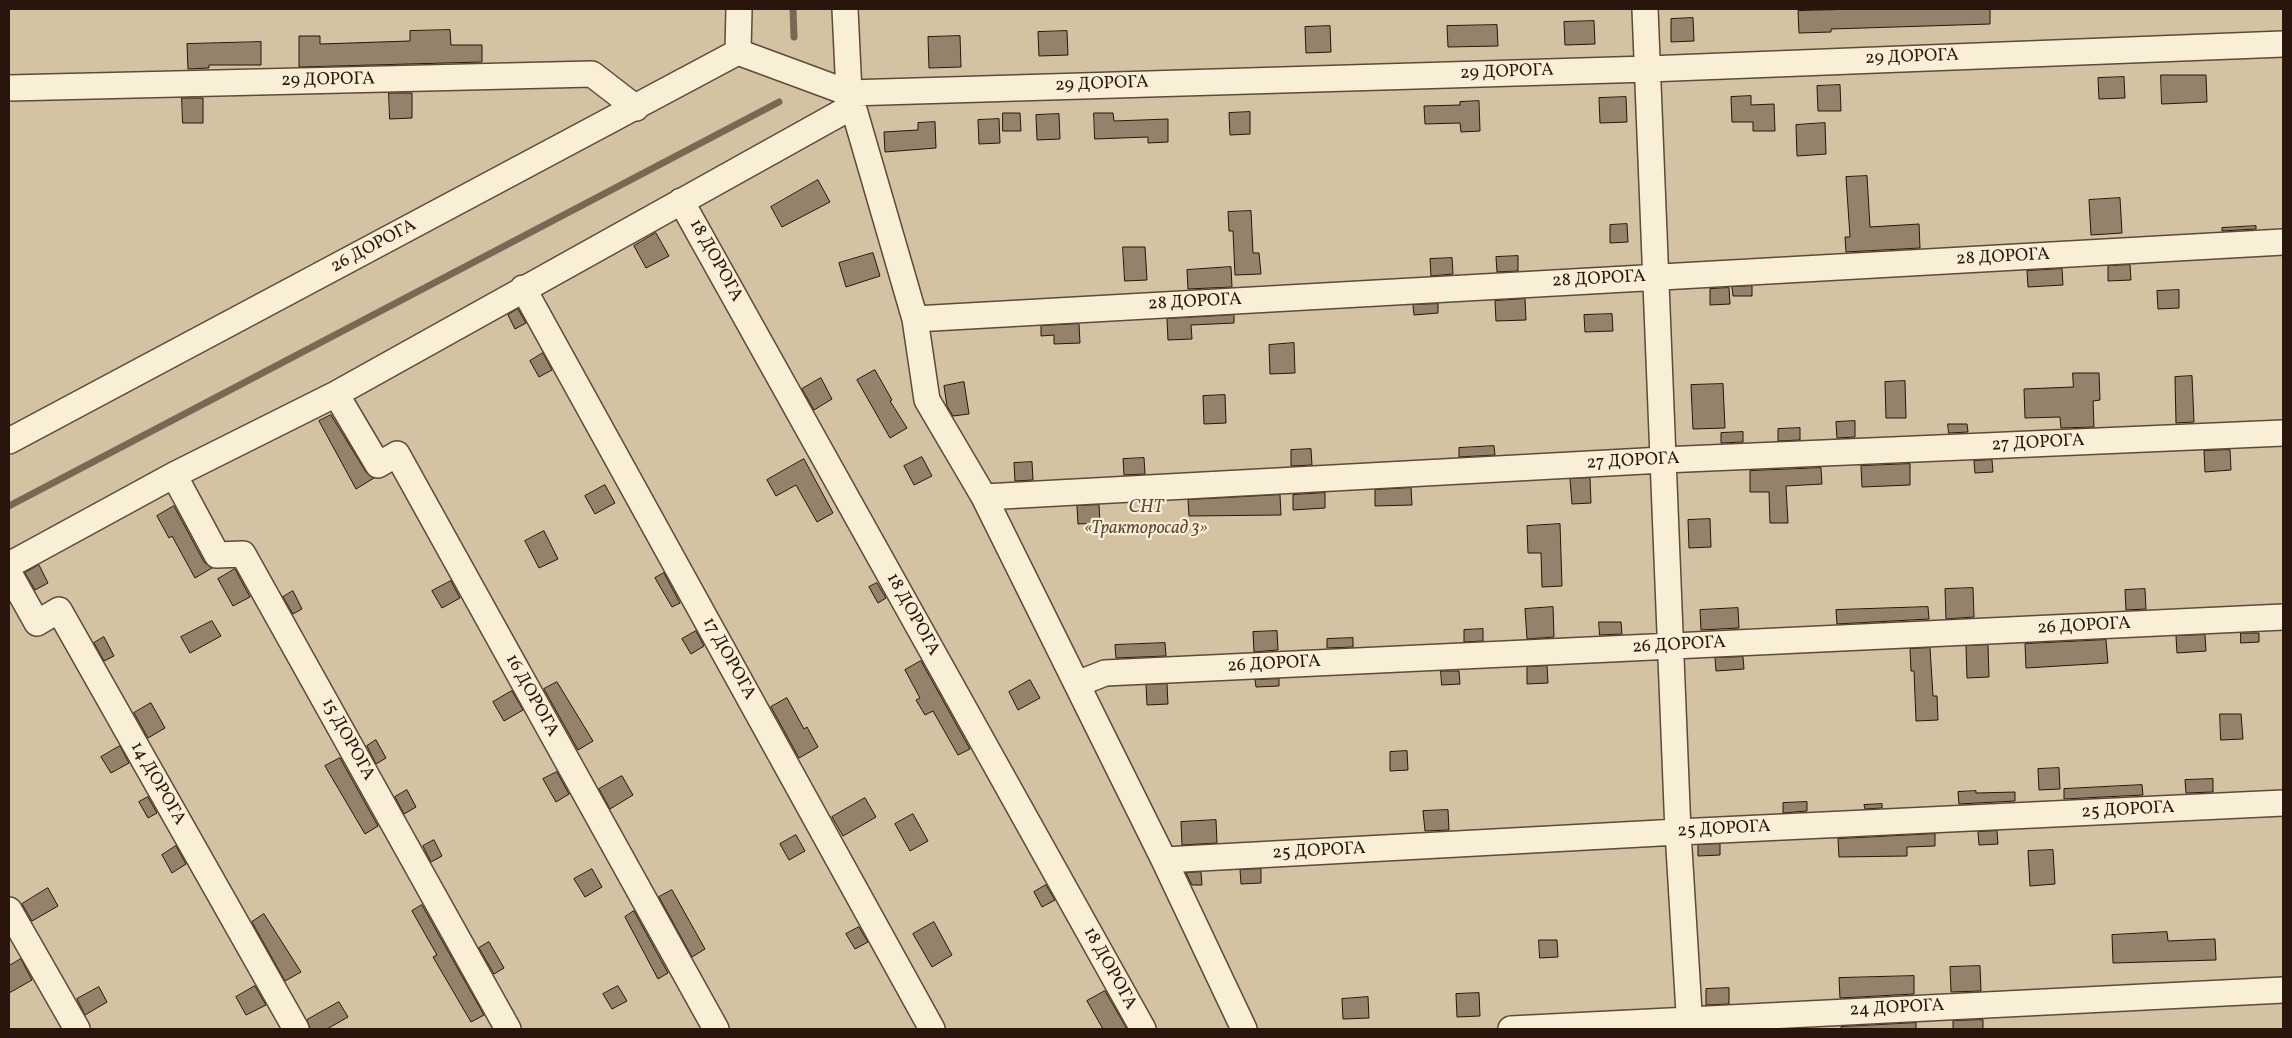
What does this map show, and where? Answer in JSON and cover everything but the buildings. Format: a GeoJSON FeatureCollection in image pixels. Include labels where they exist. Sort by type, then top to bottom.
{"type":"FeatureCollection","features":[{"type":"Feature","properties":{"kind":"street"},"geometry":{"type":"LineString","coordinates":[[738,52],[739,9]]}},
{"type":"Feature","properties":{"kind":"street"},"geometry":{"type":"LineString","coordinates":[[845,9],[851,100],[915,319],[927,400],[984,497],[1164,860],[1244,1029]]}},
{"type":"Feature","properties":{"kind":"street"},"geometry":{"type":"LineString","coordinates":[[1646,9],[1678,832],[1690,1024]]}},
{"type":"Feature","properties":{"kind":"street","name":"29 ДОРОГА"},"geometry":{"type":"LineString","coordinates":[[738,52],[851,100],[2283,44]]}},
{"type":"Feature","properties":{"kind":"street","name":"26 ДОРОГА"},"geometry":{"type":"LineString","coordinates":[[9,441],[738,52]]}},
{"type":"Feature","properties":{"kind":"street","name":"29 ДОРОГА"},"geometry":{"type":"LineString","coordinates":[[9,88],[592,74],[636,108]]}},
{"type":"Feature","properties":{"kind":"street"},"geometry":{"type":"LineString","coordinates":[[9,565],[174,475],[336,394],[681,201],[851,100]]}},
{"type":"Feature","properties":{"kind":"street","name":"18 ДОРОГА"},"geometry":{"type":"LineString","coordinates":[[681,201],[1143,1029]]}},
{"type":"Feature","properties":{"kind":"street","name":"28 ДОРОГА"},"geometry":{"type":"LineString","coordinates":[[915,319],[2283,242]]}},
{"type":"Feature","properties":{"kind":"street","name":"17 ДОРОГА"},"geometry":{"type":"LineString","coordinates":[[523,288],[932,1029]]}},
{"type":"Feature","properties":{"kind":"street","name":"16 ДОРОГА"},"geometry":{"type":"LineString","coordinates":[[336,394],[378,465],[396,454],[716,1029]]}},
{"type":"Feature","properties":{"kind":"street","name":"27 ДОРОГА"},"geometry":{"type":"LineString","coordinates":[[984,497],[1663,460],[2283,433]]}},
{"type":"Feature","properties":{"kind":"street","name":"15 ДОРОГА"},"geometry":{"type":"LineString","coordinates":[[174,475],[217,555],[243,554],[508,1029]]}},
{"type":"Feature","properties":{"kind":"street","name":"14 ДОРОГА"},"geometry":{"type":"LineString","coordinates":[[9,573],[37,622],[59,610],[296,1029]]}},
{"type":"Feature","properties":{"kind":"street","name":"26 ДОРОГА"},"geometry":{"type":"LineString","coordinates":[[1077,684],[1105,673],[2283,617]]}},
{"type":"Feature","properties":{"kind":"street","name":"25 ДОРОГА"},"geometry":{"type":"LineString","coordinates":[[1164,860],[1678,832],[2283,803]]}},
{"type":"Feature","properties":{"kind":"street"},"geometry":{"type":"LineString","coordinates":[[9,910],[77,1029]]}},
{"type":"Feature","properties":{"kind":"street","name":"24 ДОРОГА"},"geometry":{"type":"LineString","coordinates":[[1511,1029],[1690,1024],[2283,990]]}},
{"type":"Feature","properties":{"kind":"green space","name":"СНТ «Тракторосад 3»"},"geometry":{"type":"Polygon","coordinates":[[[9,9],[2283,9],[2283,1029],[9,1029],[9,9]]]}},
{"type":"Feature","properties":{"kind":"waterway"},"geometry":{"type":"LineString","coordinates":[[793,9],[794,37]]}},
{"type":"Feature","properties":{"kind":"waterway"},"geometry":{"type":"LineString","coordinates":[[9,506],[779,102]]}}]}
